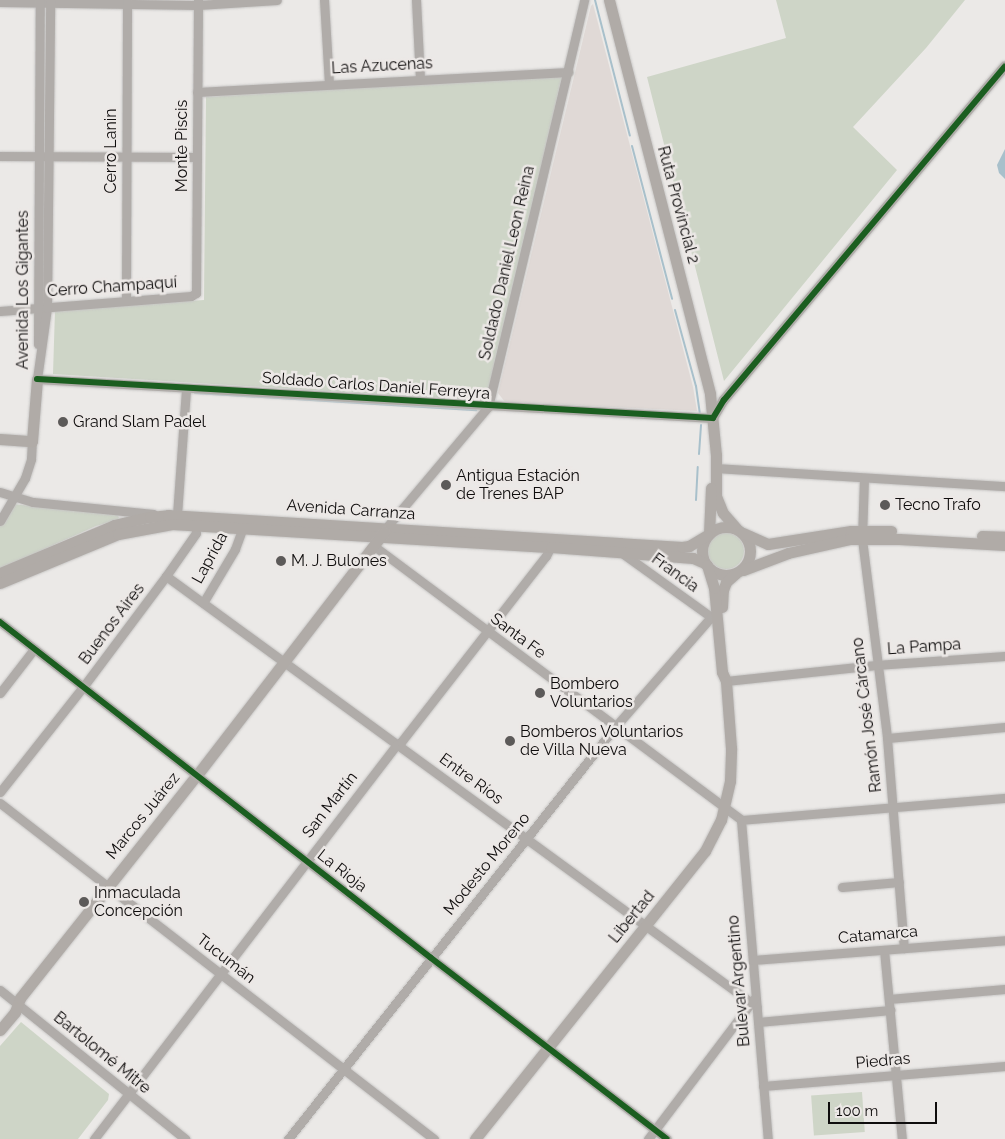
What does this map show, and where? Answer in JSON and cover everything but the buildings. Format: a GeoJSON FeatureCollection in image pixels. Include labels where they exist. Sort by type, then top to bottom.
{"type":"FeatureCollection","features":[{"type":"Feature","properties":{"kind":"main road","name":"Ruta Provincial 2"},"geometry":{"type":"LineString","coordinates":[[609,0],[696,337],[713,418]]}},
{"type":"Feature","properties":{"kind":"main road"},"geometry":{"type":"LineString","coordinates":[[0,439],[32,441],[37,380]]}},
{"type":"Feature","properties":{"kind":"main road"},"geometry":{"type":"LineString","coordinates":[[713,418],[716,496],[724,513],[748,541],[750,550],[740,571]]}},
{"type":"Feature","properties":{"kind":"main road"},"geometry":{"type":"LineString","coordinates":[[713,418],[708,534],[702,550],[706,564],[721,574],[740,571],[805,548],[862,535],[1005,545]]}},
{"type":"Feature","properties":{"kind":"main road","name":"Avenida Carranza"},"geometry":{"type":"LineString","coordinates":[[0,573],[114,525],[150,517],[173,515],[243,527],[384,532]]}},
{"type":"Feature","properties":{"kind":"main road","name":"Avenida Carranza"},"geometry":{"type":"LineString","coordinates":[[0,583],[118,534],[194,520],[553,543],[682,547],[690,546],[708,534]]}},
{"type":"Feature","properties":{"kind":"main road"},"geometry":{"type":"LineString","coordinates":[[708,534],[720,527],[740,531],[768,544],[862,535],[1005,537]]}},
{"type":"Feature","properties":{"kind":"main road","name":"Marcos Juárez"},"geometry":{"type":"LineString","coordinates":[[0,1030],[15,1012],[20,998],[106,886],[197,775],[384,532]]}},
{"type":"Feature","properties":{"kind":"main road","name":"Avenida Carranza"},"geometry":{"type":"LineString","coordinates":[[553,543],[622,553],[693,558],[706,564]]}},
{"type":"Feature","properties":{"kind":"main road","name":"Libertad"},"geometry":{"type":"LineString","coordinates":[[706,564],[713,579],[714,617],[722,672],[726,680]]}},
{"type":"Feature","properties":{"kind":"main road","name":"Libertad"},"geometry":{"type":"LineString","coordinates":[[474,1139],[646,926],[707,847],[725,807],[730,781],[731,760],[726,680],[728,671],[722,598],[726,582],[740,571]]}},
{"type":"Feature","properties":{"kind":"street"},"geometry":{"type":"LineString","coordinates":[[0,2],[277,0]]}},
{"type":"Feature","properties":{"kind":"street"},"geometry":{"type":"LineString","coordinates":[[324,0],[329,84]]}},
{"type":"Feature","properties":{"kind":"street"},"geometry":{"type":"LineString","coordinates":[[416,0],[420,79]]}},
{"type":"Feature","properties":{"kind":"street","name":"Soldado Daniel Leon Reina"},"geometry":{"type":"LineString","coordinates":[[384,532],[488,407],[584,0]]}},
{"type":"Feature","properties":{"kind":"street","name":"Avenida Los Gigantes"},"geometry":{"type":"LineString","coordinates":[[40,1],[38,156],[43,308]]}},
{"type":"Feature","properties":{"kind":"street","name":"Avenida Los Gigantes"},"geometry":{"type":"LineString","coordinates":[[37,380],[43,308],[49,156],[50,1]]}},
{"type":"Feature","properties":{"kind":"street","name":"Cerro Lanin"},"geometry":{"type":"LineString","coordinates":[[126,2],[126,302]]}},
{"type":"Feature","properties":{"kind":"street","name":"Monte Piscis"},"geometry":{"type":"LineString","coordinates":[[196,293],[198,2]]}},
{"type":"Feature","properties":{"kind":"street"},"geometry":{"type":"LineString","coordinates":[[713,418],[724,400],[1005,66]]}},
{"type":"Feature","properties":{"kind":"street","name":"Las Azucenas"},"geometry":{"type":"LineString","coordinates":[[198,92],[568,72]]}},
{"type":"Feature","properties":{"kind":"street"},"geometry":{"type":"LineString","coordinates":[[0,156],[197,157]]}},
{"type":"Feature","properties":{"kind":"street","name":"Cerro Champaquí"},"geometry":{"type":"LineString","coordinates":[[0,311],[126,302],[191,296],[196,293]]}},
{"type":"Feature","properties":{"kind":"street","name":"Soldado Carlos Daniel Ferreyra"},"geometry":{"type":"LineString","coordinates":[[37,380],[488,407],[713,418]]}},
{"type":"Feature","properties":{"kind":"street"},"geometry":{"type":"LineString","coordinates":[[0,492],[33,502],[173,515],[186,388]]}},
{"type":"Feature","properties":{"kind":"street"},"geometry":{"type":"LineString","coordinates":[[0,521],[29,468],[32,441]]}},
{"type":"Feature","properties":{"kind":"street"},"geometry":{"type":"LineString","coordinates":[[716,468],[1005,486]]}},
{"type":"Feature","properties":{"kind":"street","name":"Ramón José Cárcano"},"geometry":{"type":"LineString","coordinates":[[864,478],[862,535],[876,666],[887,738],[904,948]]}},
{"type":"Feature","properties":{"kind":"street","name":"Buenos Aires"},"geometry":{"type":"LineString","coordinates":[[0,792],[84,687],[196,534],[194,520]]}},
{"type":"Feature","properties":{"kind":"street","name":"Laprida"},"geometry":{"type":"LineString","coordinates":[[203,603],[235,549],[243,527]]}},
{"type":"Feature","properties":{"kind":"street","name":"San Martín"},"geometry":{"type":"LineString","coordinates":[[94,1139],[553,543]]}},
{"type":"Feature","properties":{"kind":"street","name":"Santa Fe"},"geometry":{"type":"LineString","coordinates":[[374,546],[741,820]]}},
{"type":"Feature","properties":{"kind":"street","name":"Francia"},"geometry":{"type":"LineString","coordinates":[[622,553],[714,617]]}},
{"type":"Feature","properties":{"kind":"street","name":"Entre Ríos"},"geometry":{"type":"LineString","coordinates":[[166,576],[646,926],[754,1002]]}},
{"type":"Feature","properties":{"kind":"street","name":"Modesto Moreno"},"geometry":{"type":"LineString","coordinates":[[288,1139],[614,727],[714,617]]}},
{"type":"Feature","properties":{"kind":"street","name":"La Rioja"},"geometry":{"type":"LineString","coordinates":[[0,622],[430,958],[667,1139]]}},
{"type":"Feature","properties":{"kind":"street"},"geometry":{"type":"LineString","coordinates":[[0,693],[34,649]]}},
{"type":"Feature","properties":{"kind":"street","name":"La Pampa"},"geometry":{"type":"LineString","coordinates":[[726,680],[1005,656]]}},
{"type":"Feature","properties":{"kind":"street"},"geometry":{"type":"LineString","coordinates":[[887,738],[1005,727]]}},
{"type":"Feature","properties":{"kind":"street"},"geometry":{"type":"LineString","coordinates":[[741,820],[892,809],[1005,798]]}},
{"type":"Feature","properties":{"kind":"street","name":"Tucumán"},"geometry":{"type":"LineString","coordinates":[[0,803],[434,1139]]}},
{"type":"Feature","properties":{"kind":"street","name":"Bulevar Argentino"},"geometry":{"type":"LineString","coordinates":[[741,820],[754,1002],[758,1022],[768,1139]]}},
{"type":"Feature","properties":{"kind":"street"},"geometry":{"type":"LineString","coordinates":[[842,887],[900,882]]}},
{"type":"Feature","properties":{"kind":"street","name":"Catamarca"},"geometry":{"type":"LineString","coordinates":[[752,960],[1005,940]]}},
{"type":"Feature","properties":{"kind":"street"},"geometry":{"type":"LineString","coordinates":[[884,950],[902,1139]]}},
{"type":"Feature","properties":{"kind":"street"},"geometry":{"type":"LineString","coordinates":[[889,999],[1005,989]]}},
{"type":"Feature","properties":{"kind":"street","name":"Bartolomé Mitre"},"geometry":{"type":"LineString","coordinates":[[0,990],[185,1139]]}},
{"type":"Feature","properties":{"kind":"street"},"geometry":{"type":"LineString","coordinates":[[648,1139],[754,1002]]}},
{"type":"Feature","properties":{"kind":"street"},"geometry":{"type":"LineString","coordinates":[[758,1022],[890,1010]]}},
{"type":"Feature","properties":{"kind":"street","name":"Piedras"},"geometry":{"type":"LineString","coordinates":[[764,1086],[1005,1066]]}},
{"type":"Feature","properties":{"kind":"shaded area"},"geometry":{"type":"Polygon","coordinates":[[[776,0],[965,0],[926,48],[853,127],[897,170],[724,381],[647,77],[786,38],[776,0]]]}},
{"type":"Feature","properties":{"kind":"shaded area"},"geometry":{"type":"Polygon","coordinates":[[[593,4],[693,387],[697,411],[505,402],[498,393],[593,4]]]}},
{"type":"Feature","properties":{"kind":"shaded area"},"geometry":{"type":"Polygon","coordinates":[[[562,76],[487,401],[53,374],[55,310],[204,300],[206,97],[562,76]]]}},
{"type":"Feature","properties":{"kind":"shaded area"},"geometry":{"type":"Polygon","coordinates":[[[13,504],[117,515],[119,517],[118,520],[96,526],[0,569],[0,526],[13,504]]]}},
{"type":"Feature","properties":{"kind":"shaded area"},"geometry":{"type":"Polygon","coordinates":[[[726,533],[738,539],[744,551],[738,563],[726,569],[714,563],[708,551],[714,539],[726,533]]]}},
{"type":"Feature","properties":{"kind":"shaded area"},"geometry":{"type":"Polygon","coordinates":[[[21,1022],[109,1094],[108,1100],[78,1139],[0,1139],[0,1046],[21,1022]]]}},
{"type":"Feature","properties":{"kind":"shaded area"},"geometry":{"type":"Polygon","coordinates":[[[862,1092],[865,1132],[814,1135],[811,1096],[862,1092]]]}},
{"type":"Feature","properties":{"kind":"water"},"geometry":{"type":"Polygon","coordinates":[[[1005,149],[1005,179],[999,173],[997,165],[1005,149]]]}},
{"type":"Feature","properties":{"kind":"waterway"},"geometry":{"type":"LineString","coordinates":[[595,0],[630,136]]}},
{"type":"Feature","properties":{"kind":"waterway"},"geometry":{"type":"LineString","coordinates":[[632,146],[672,299]]}},
{"type":"Feature","properties":{"kind":"waterway"},"geometry":{"type":"LineString","coordinates":[[675,310],[696,386],[700,413]]}},
{"type":"Feature","properties":{"kind":"waterway"},"geometry":{"type":"LineString","coordinates":[[195,393],[476,410]]}},
{"type":"Feature","properties":{"kind":"waterway"},"geometry":{"type":"LineString","coordinates":[[699,454],[701,425]]}},
{"type":"Feature","properties":{"kind":"waterway"},"geometry":{"type":"LineString","coordinates":[[696,500],[698,467]]}},
{"type":"Feature","properties":{"kind":"cycle path"},"geometry":{"type":"LineString","coordinates":[[37,379],[713,418],[724,400],[1005,66]]}},
{"type":"Feature","properties":{"kind":"cycle path"},"geometry":{"type":"LineString","coordinates":[[0,622],[431,958],[667,1139]]}},
{"type":"Feature","properties":{"kind":"place","name":"Grand Slam Padel"},"geometry":{"type":"Point","coordinates":[63,422]}},
{"type":"Feature","properties":{"kind":"place","name":"Antigua Estación de Trenes BAP"},"geometry":{"type":"Point","coordinates":[446,485]}},
{"type":"Feature","properties":{"kind":"place","name":"Tecno Trafo"},"geometry":{"type":"Point","coordinates":[885,505]}},
{"type":"Feature","properties":{"kind":"place","name":"M. J. Bulones"},"geometry":{"type":"Point","coordinates":[281,561]}},
{"type":"Feature","properties":{"kind":"place","name":"Bombero Voluntarios"},"geometry":{"type":"Point","coordinates":[540,693]}},
{"type":"Feature","properties":{"kind":"place","name":"Bomberos Voluntarios de Villa Nueva"},"geometry":{"type":"Point","coordinates":[510,741]}},
{"type":"Feature","properties":{"kind":"place","name":"Inmaculada Concepción"},"geometry":{"type":"Point","coordinates":[84,902]}}]}
